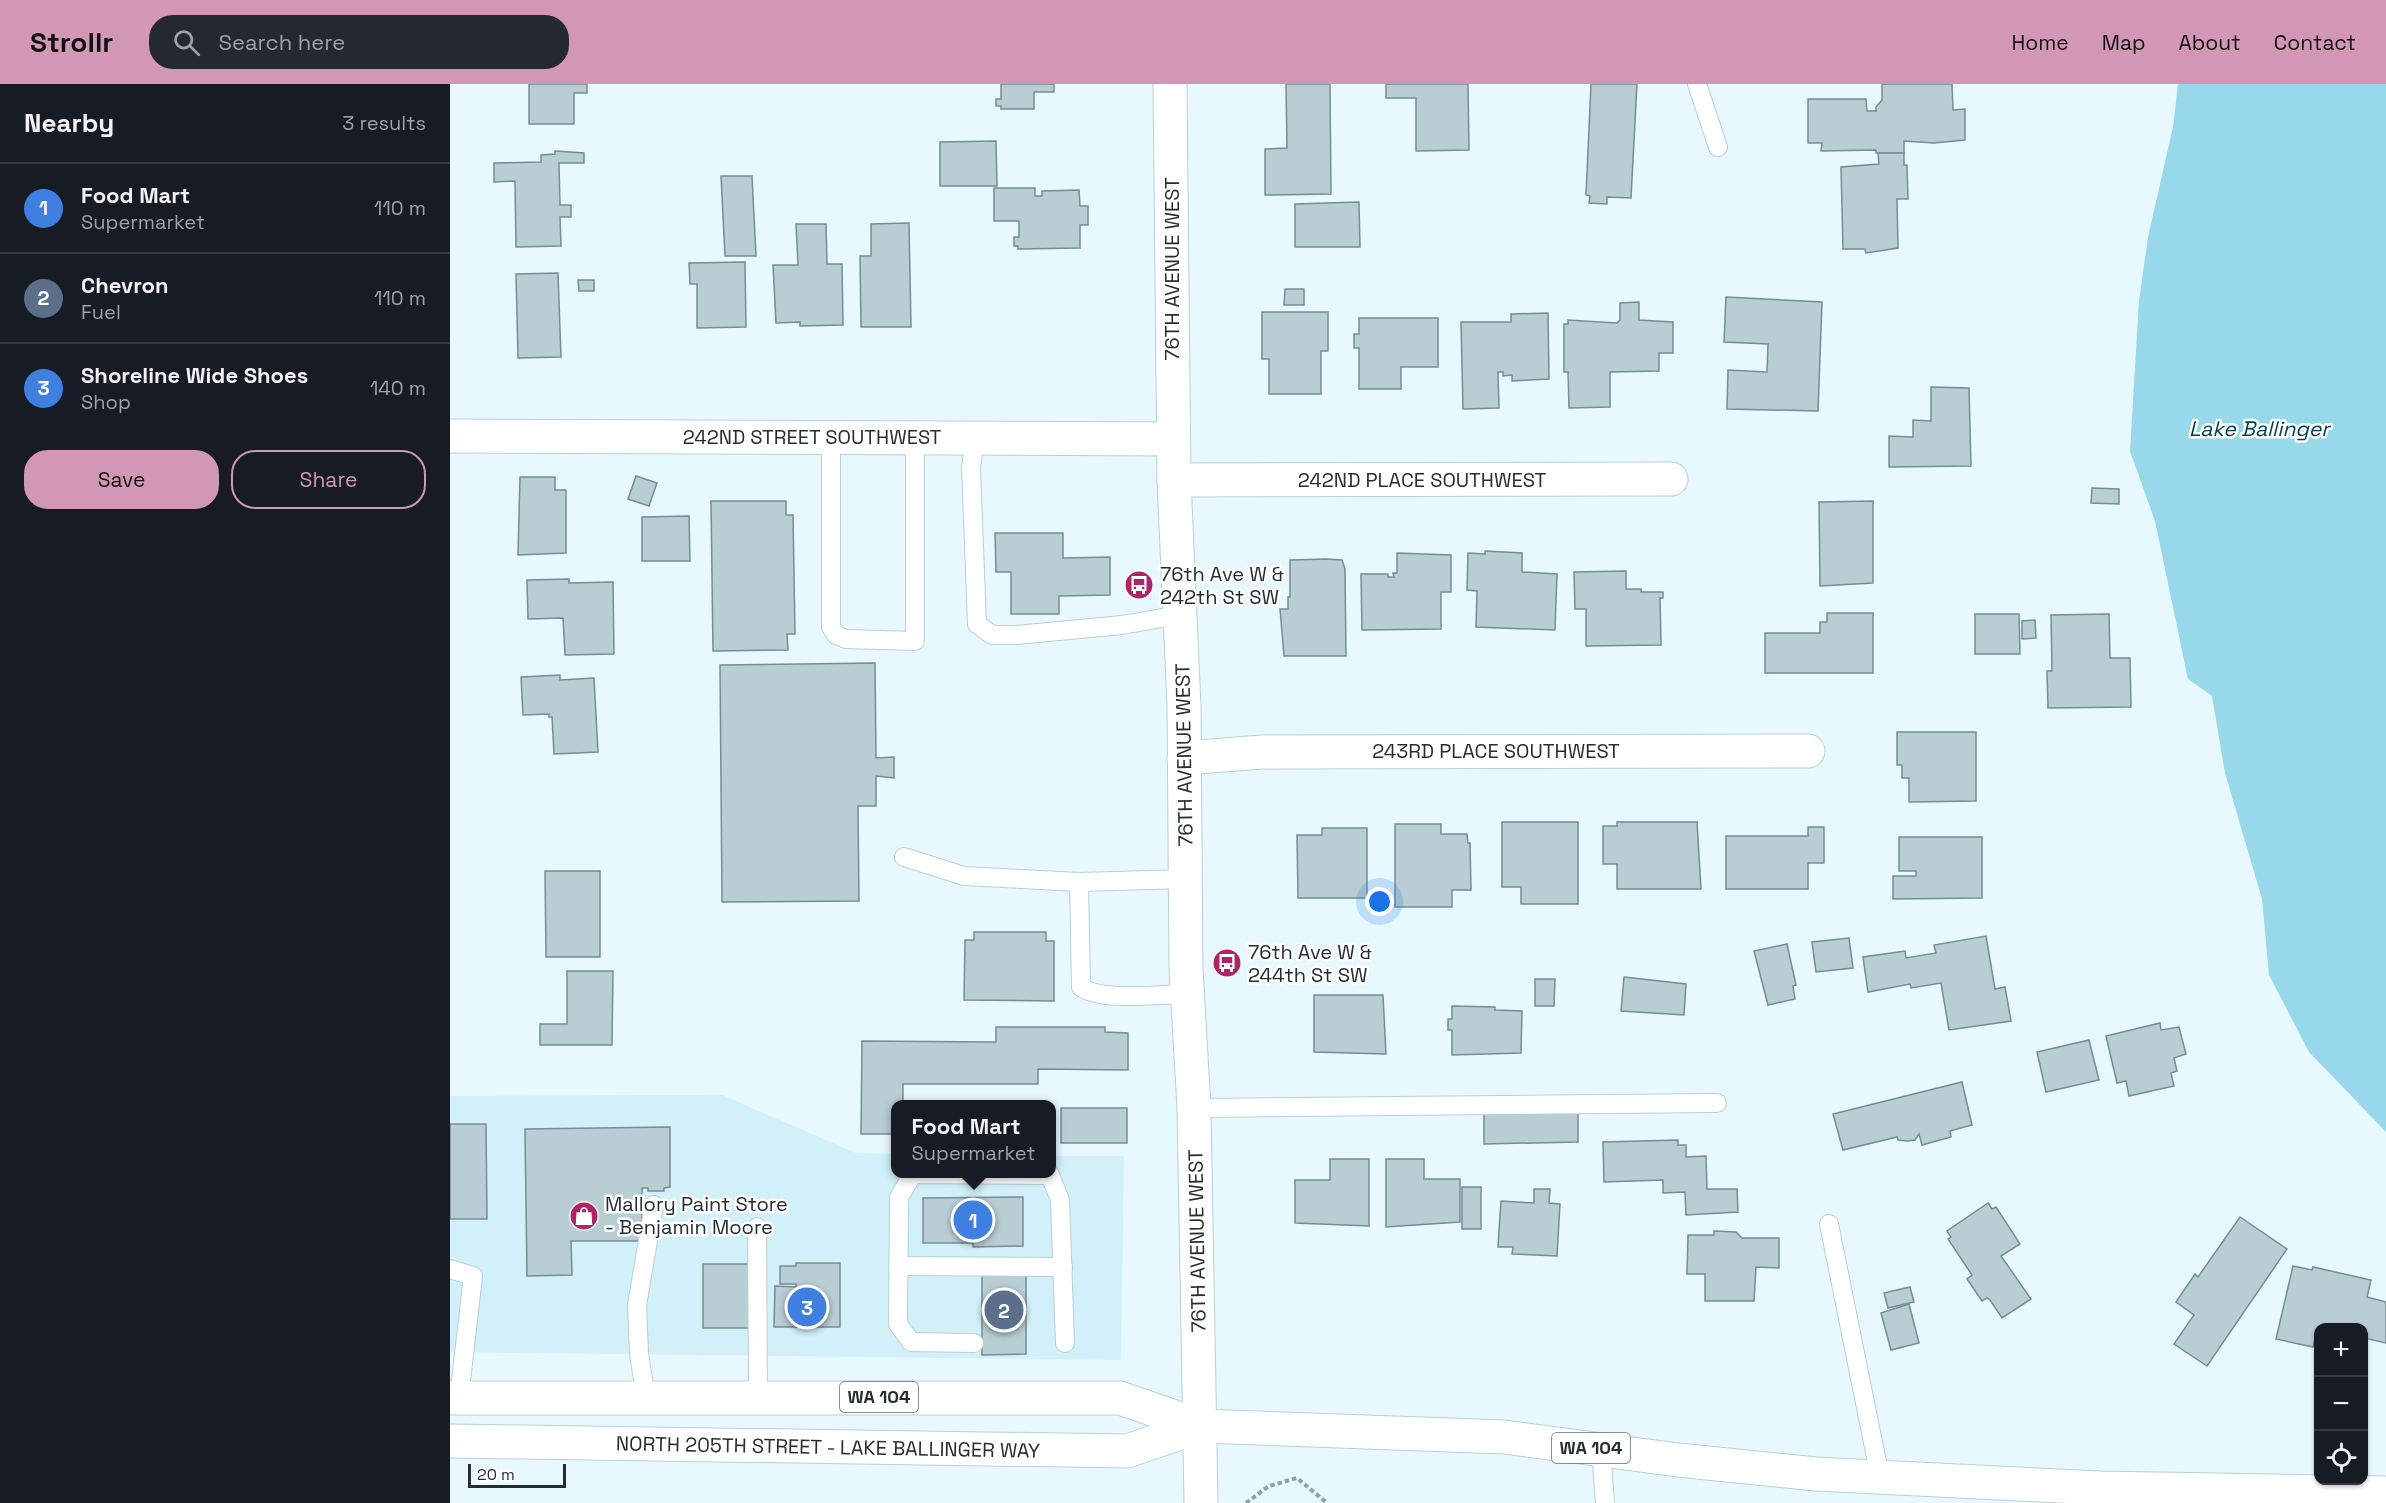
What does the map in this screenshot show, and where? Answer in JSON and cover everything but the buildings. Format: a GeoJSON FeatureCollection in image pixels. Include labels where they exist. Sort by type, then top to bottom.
{"type":"FeatureCollection","features":[{"type":"Feature","properties":{"kind":"street","name":"76TH AVENUE WEST"},"geometry":{"type":"LineString","coordinates":[[1170,84],[1173,439],[1184,758],[1188,994],[1194,1108],[1201,1503]]}},
{"type":"Feature","properties":{"kind":"street","name":"242ND STREET SOUTHWEST"},"geometry":{"type":"LineString","coordinates":[[450,436],[1173,439]]}},
{"type":"Feature","properties":{"kind":"street","name":"242ND PLACE SOUTHWEST"},"geometry":{"type":"LineString","coordinates":[[1174,480],[1671,479]]}},
{"type":"Feature","properties":{"kind":"street","name":"243RD PLACE SOUTHWEST"},"geometry":{"type":"LineString","coordinates":[[1184,758],[1262,752],[1808,751]]}},
{"type":"Feature","properties":{"kind":"street","name":"NORTH 205TH STREET - LAKE BALLINGER WAY"},"geometry":{"type":"LineString","coordinates":[[454,1398],[1120,1398],[1201,1426],[1504,1437],[1816,1474],[2100,1488],[2386,1492]]}},
{"type":"Feature","properties":{"kind":"street","name":"NORTH 205TH STREET - LAKE BALLINGER WAY"},"geometry":{"type":"LineString","coordinates":[[450,1441],[1127,1451],[1201,1426]]}},
{"type":"Feature","properties":{"kind":"lane"},"geometry":{"type":"LineString","coordinates":[[1696,84],[1718,147]]}},
{"type":"Feature","properties":{"kind":"lane"},"geometry":{"type":"LineString","coordinates":[[831,437],[831,627],[836,635],[846,639],[915,641],[915,438]]}},
{"type":"Feature","properties":{"kind":"lane"},"geometry":{"type":"LineString","coordinates":[[975,438],[971,468],[977,624],[992,635],[1016,635],[1122,625],[1180,615]]}},
{"type":"Feature","properties":{"kind":"lane"},"geometry":{"type":"LineString","coordinates":[[904,857],[964,876],[1079,882],[1185,879]]}},
{"type":"Feature","properties":{"kind":"lane"},"geometry":{"type":"LineString","coordinates":[[1079,882],[1081,987],[1089,993],[1188,994]]}},
{"type":"Feature","properties":{"kind":"lane"},"geometry":{"type":"LineString","coordinates":[[1194,1108],[1717,1103]]}},
{"type":"Feature","properties":{"kind":"lane"},"geometry":{"type":"LineString","coordinates":[[911,1178],[899,1197],[898,1324],[911,1342],[974,1343]]}},
{"type":"Feature","properties":{"kind":"lane"},"geometry":{"type":"LineString","coordinates":[[1051,1178],[1060,1200],[1065,1343]]}},
{"type":"Feature","properties":{"kind":"lane"},"geometry":{"type":"LineString","coordinates":[[646,1398],[639,1354],[637,1305],[654,1204]]}},
{"type":"Feature","properties":{"kind":"lane"},"geometry":{"type":"LineString","coordinates":[[1828,1224],[1880,1477]]}},
{"type":"Feature","properties":{"kind":"lane"},"geometry":{"type":"LineString","coordinates":[[758,1227],[758,1398]]}},
{"type":"Feature","properties":{"kind":"lane"},"geometry":{"type":"LineString","coordinates":[[898,1266],[1063,1267]]}},
{"type":"Feature","properties":{"kind":"lane"},"geometry":{"type":"LineString","coordinates":[[450,1269],[473,1276],[454,1398]]}},
{"type":"Feature","properties":{"kind":"lane"},"geometry":{"type":"LineString","coordinates":[[1601,1449],[1605,1503]]}},
{"type":"Feature","properties":{"kind":"path"},"geometry":{"type":"LineString","coordinates":[[1246,1503],[1269,1486],[1297,1478],[1327,1503]]}},
{"type":"Feature","properties":{"kind":"shaded area"},"geometry":{"type":"Polygon","coordinates":[[[722,1095],[856,1153],[891,1154],[891,1178],[1056,1178],[1056,1156],[1124,1156],[1121,1360],[450,1352],[450,1096],[722,1095]]]}},
{"type":"Feature","properties":{"kind":"water","name":"Lake Ballinger"},"geometry":{"type":"Polygon","coordinates":[[[2178,84],[2386,84],[2386,1132],[2309,1052],[2269,975],[2262,899],[2225,773],[2212,696],[2188,679],[2155,521],[2130,451],[2139,301],[2148,237],[2173,127],[2178,84]]]}},
{"type":"Feature","properties":{"kind":"place","name":"76th Ave W & 242th St SW"},"geometry":{"type":"Point","coordinates":[1139,585]}},
{"type":"Feature","properties":{"kind":"place","name":"76th Ave W & 244th St SW"},"geometry":{"type":"Point","coordinates":[1227,963]}},
{"type":"Feature","properties":{"kind":"place","name":"Mallory Paint Store - Benjamin Moore"},"geometry":{"type":"Point","coordinates":[584,1216]}},
{"type":"Feature","properties":{"kind":"place","name":"Food Mart"},"geometry":{"type":"Point","coordinates":[973,1220]}},
{"type":"Feature","properties":{"kind":"place","name":"Shoreline Wide Shoes"},"geometry":{"type":"Point","coordinates":[807,1307]}},
{"type":"Feature","properties":{"kind":"place","name":"Chevron"},"geometry":{"type":"Point","coordinates":[1004,1310]}}]}
